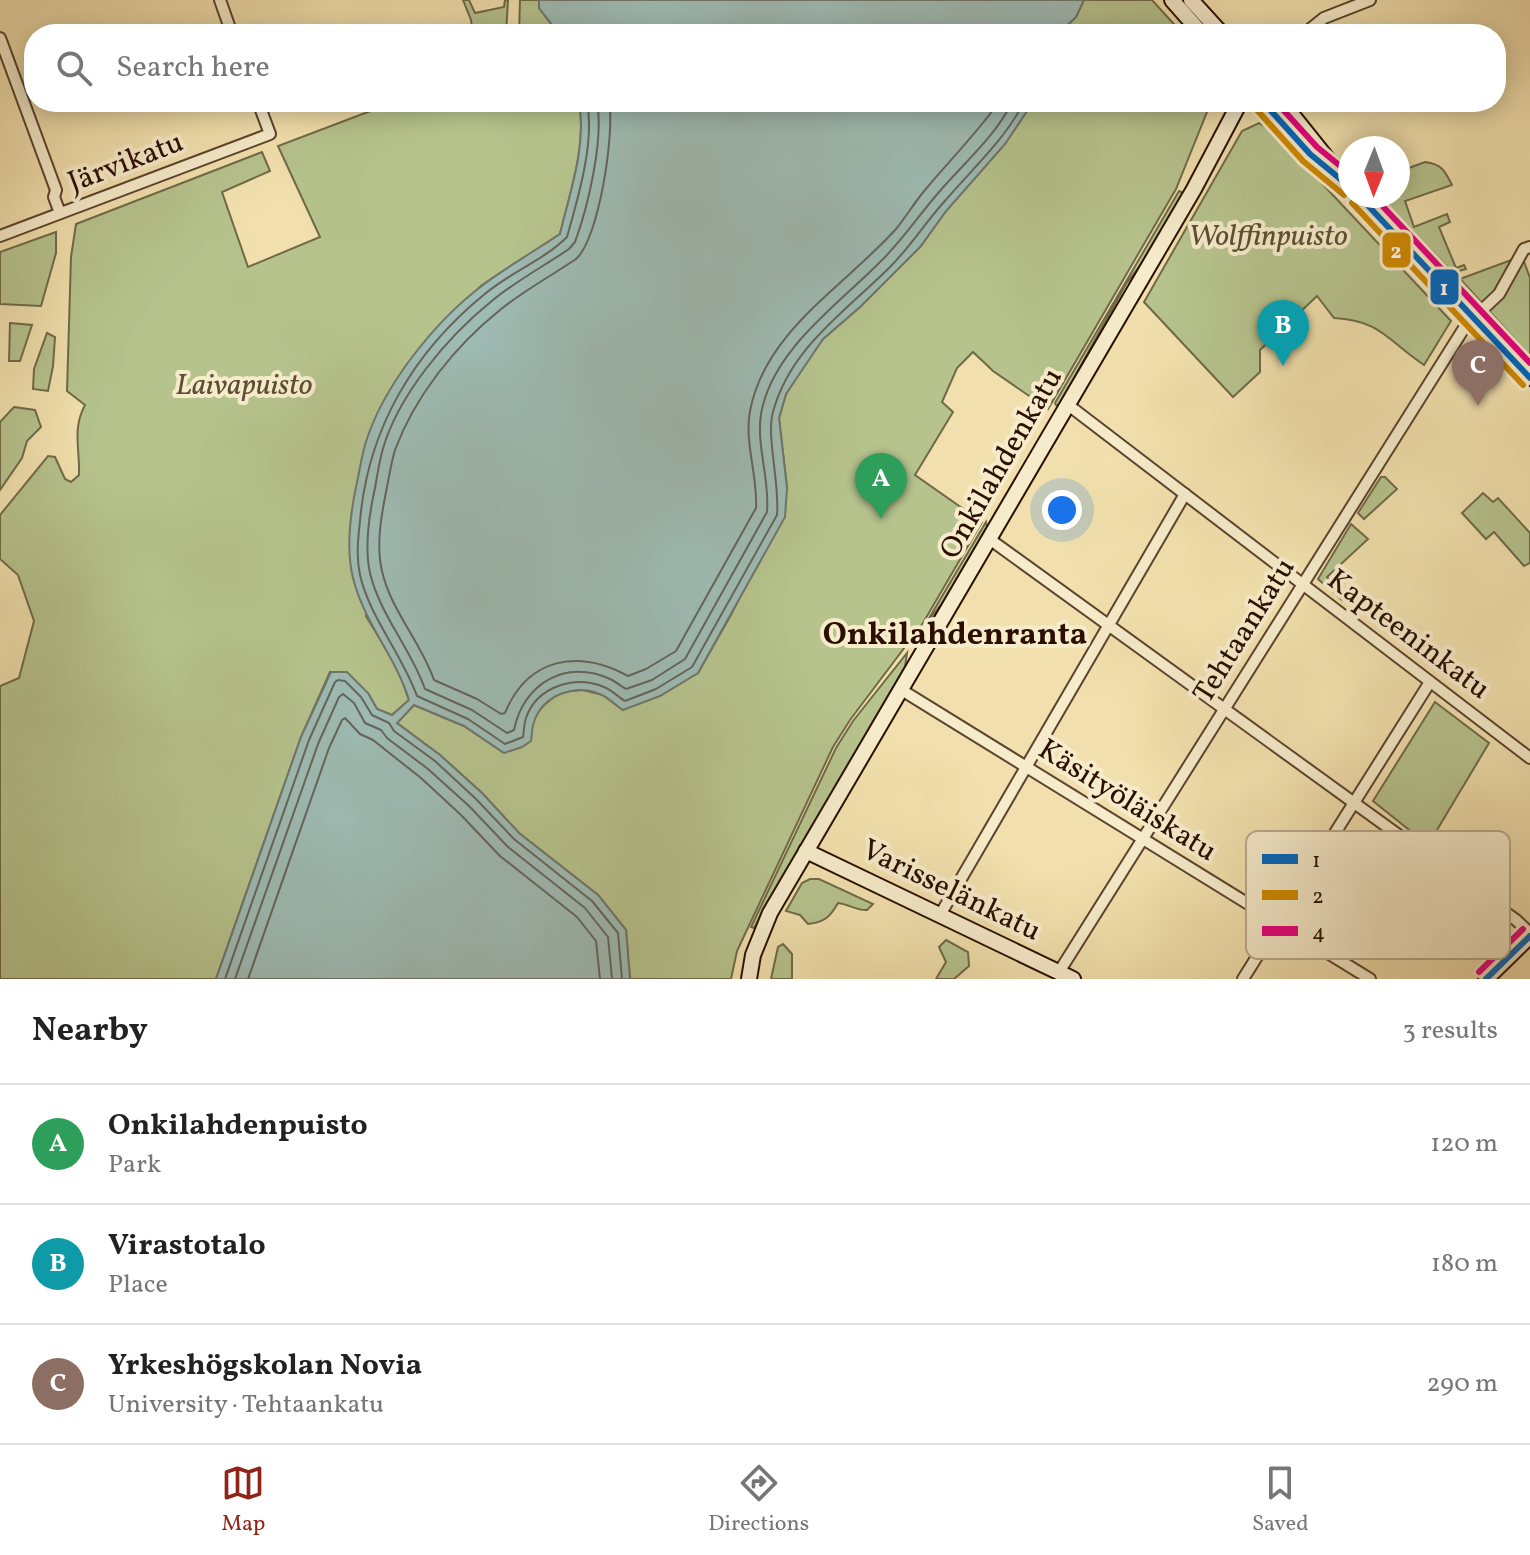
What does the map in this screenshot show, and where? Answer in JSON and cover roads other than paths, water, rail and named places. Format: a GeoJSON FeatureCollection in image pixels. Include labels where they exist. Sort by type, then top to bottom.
{"type":"FeatureCollection","features":[{"type":"Feature","properties":{"kind":"main road"},"geometry":{"type":"LineString","coordinates":[[1172,0],[1193,24]]}},
{"type":"Feature","properties":{"kind":"main road"},"geometry":{"type":"LineString","coordinates":[[1191,0],[1213,24]]}},
{"type":"Feature","properties":{"kind":"main road","name":"Onkilahdenkatu"},"geometry":{"type":"LineString","coordinates":[[749,979],[758,939],[806,851],[1194,189],[1235,112]]}},
{"type":"Feature","properties":{"kind":"main road"},"geometry":{"type":"LineString","coordinates":[[1272,112],[1310,154],[1338,177]]}},
{"type":"Feature","properties":{"kind":"main road"},"geometry":{"type":"LineString","coordinates":[[1290,112],[1338,171]]}},
{"type":"Feature","properties":{"kind":"main road"},"geometry":{"type":"LineString","coordinates":[[1370,208],[1530,378]]}},
{"type":"Feature","properties":{"kind":"main road","name":"Varisselänkatu"},"geometry":{"type":"LineString","coordinates":[[806,851],[1066,976]]}},
{"type":"Feature","properties":{"kind":"main road"},"geometry":{"type":"LineString","coordinates":[[1510,954],[1530,934]]}},
{"type":"Feature","properties":{"kind":"main road"},"geometry":{"type":"LineString","coordinates":[[1486,979],[1506,959]]}},
{"type":"Feature","properties":{"kind":"street"},"geometry":{"type":"LineString","coordinates":[[220,0],[228,24]]}},
{"type":"Feature","properties":{"kind":"street"},"geometry":{"type":"LineString","coordinates":[[1316,24],[1324,18],[1370,0]]}},
{"type":"Feature","properties":{"kind":"street"},"geometry":{"type":"LineString","coordinates":[[0,38],[24,100]]}},
{"type":"Feature","properties":{"kind":"street"},"geometry":{"type":"LineString","coordinates":[[29,112],[56,190],[54,197],[60,213]]}},
{"type":"Feature","properties":{"kind":"street","name":"Järvikatu"},"geometry":{"type":"LineString","coordinates":[[0,236],[270,134],[262,112]]}},
{"type":"Feature","properties":{"kind":"street","name":"Tehtaankatu"},"geometry":{"type":"LineString","coordinates":[[1066,976],[1143,839],[1466,325],[1499,294],[1524,249],[1530,247]]}},
{"type":"Feature","properties":{"kind":"street","name":"Kapteeninkatu"},"geometry":{"type":"LineString","coordinates":[[1067,404],[1530,758]]}},
{"type":"Feature","properties":{"kind":"street"},"geometry":{"type":"LineString","coordinates":[[940,915],[1185,494]]}},
{"type":"Feature","properties":{"kind":"street"},"geometry":{"type":"LineString","coordinates":[[988,538],[1393,831]]}},
{"type":"Feature","properties":{"kind":"street"},"geometry":{"type":"LineString","coordinates":[[1336,831],[1430,682]]}},
{"type":"Feature","properties":{"kind":"street","name":"Käsityöläiskatu"},"geometry":{"type":"LineString","coordinates":[[900,689],[1246,903]]}},
{"type":"Feature","properties":{"kind":"street"},"geometry":{"type":"LineString","coordinates":[[1510,916],[1530,934]]}},
{"type":"Feature","properties":{"kind":"street"},"geometry":{"type":"LineString","coordinates":[[1243,979],[1256,959]]}},
{"type":"Feature","properties":{"kind":"street","name":"Käsityöläiskatu"},"geometry":{"type":"LineString","coordinates":[[1338,959],[1370,979]]}},
{"type":"Feature","properties":{"kind":"water"},"geometry":{"type":"Polygon","coordinates":[[[539,0],[1084,0],[1076,17],[1069,24],[551,24],[539,8],[539,0]]]}},
{"type":"Feature","properties":{"kind":"water"},"geometry":{"type":"Polygon","coordinates":[[[580,112],[1026,112],[1005,144],[946,211],[920,247],[823,339],[786,394],[779,418],[787,488],[785,517],[698,673],[660,696],[623,710],[605,696],[592,692],[582,690],[562,694],[538,712],[531,741],[504,753],[464,726],[414,705],[397,723],[440,755],[482,793],[519,833],[598,895],[626,930],[630,979],[216,979],[301,737],[331,672],[347,672],[368,693],[377,709],[392,715],[409,700],[358,594],[351,567],[349,545],[354,498],[373,423],[397,378],[447,317],[492,278],[560,234],[579,152],[580,112]]]}},
{"type":"Feature","properties":{"kind":"place","name":"Virastotalo"},"geometry":{"type":"Point","coordinates":[1283,366]}},
{"type":"Feature","properties":{"kind":"place","name":"Yrkeshögskolan Novia"},"geometry":{"type":"Point","coordinates":[1478,406]}},
{"type":"Feature","properties":{"kind":"place","name":"Onkilahdenpuisto"},"geometry":{"type":"Point","coordinates":[881,519]}},
{"type":"Feature","properties":{"kind":"district","name":"Onkilahdenranta"},"geometry":{"type":"Point","coordinates":[955,636]}},
{"type":"Feature","properties":{"kind":"park label","name":"Wolffinpuisto"},"geometry":{"type":"Point","coordinates":[1268,237]}},
{"type":"Feature","properties":{"kind":"park label","name":"Laivapuisto"},"geometry":{"type":"Point","coordinates":[244,386]}}]}
